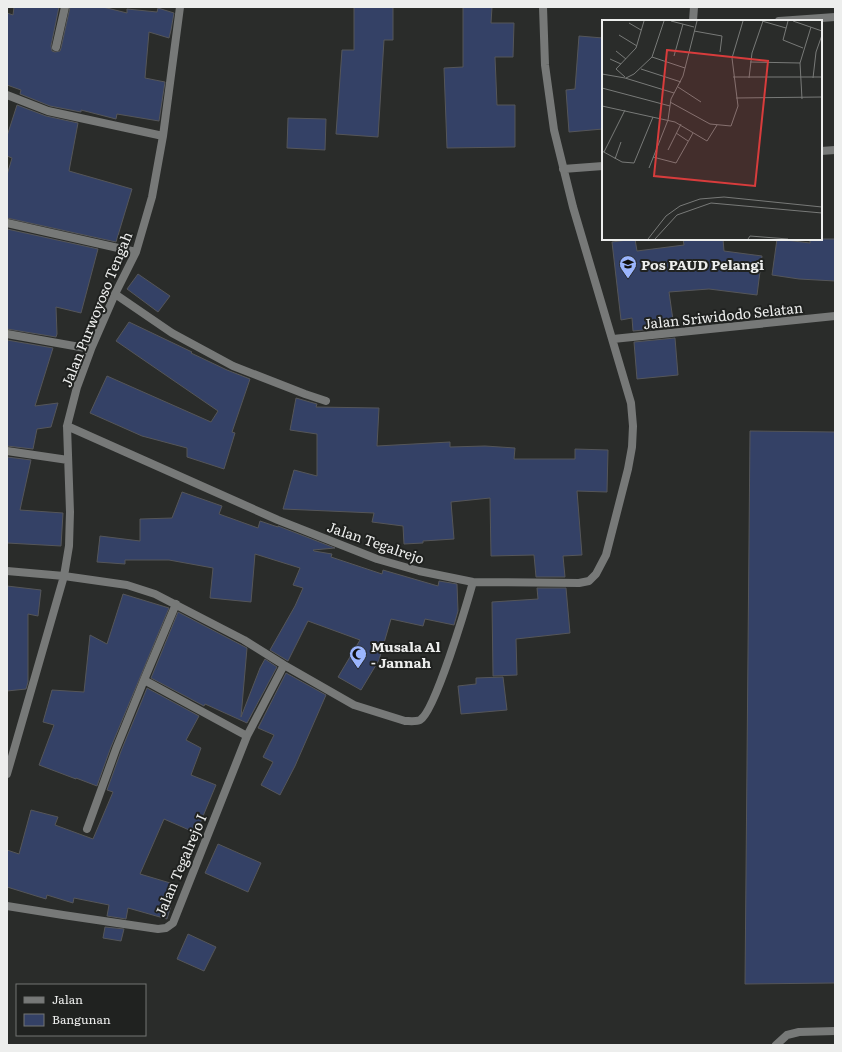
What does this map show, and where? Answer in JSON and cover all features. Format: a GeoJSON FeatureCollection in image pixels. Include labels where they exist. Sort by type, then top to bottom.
{"type":"FeatureCollection","features":[{"type":"Feature","properties":{"kind":"street"},"geometry":{"type":"LineString","coordinates":[[56,47],[65,7]]}},
{"type":"Feature","properties":{"kind":"street","name":"Jalan Purwoyoso Tengah"},"geometry":{"type":"LineString","coordinates":[[64,576],[70,531],[67,426],[77,387],[91,349],[115,294],[136,252],[152,197],[163,136],[180,7]]}},
{"type":"Feature","properties":{"kind":"street","name":"Jalan Tegalrejo"},"geometry":{"type":"LineString","coordinates":[[67,426],[278,520],[370,556],[419,571],[473,582],[579,583],[589,581],[596,574],[606,555],[628,469],[632,447],[633,426],[631,403],[613,339],[598,295],[572,207],[554,130],[544,65],[543,7]]}},
{"type":"Feature","properties":{"kind":"street"},"geometry":{"type":"LineString","coordinates":[[693,20],[694,7]]}},
{"type":"Feature","properties":{"kind":"street"},"geometry":{"type":"LineString","coordinates":[[793,20],[835,17]]}},
{"type":"Feature","properties":{"kind":"street"},"geometry":{"type":"LineString","coordinates":[[7,95],[48,111],[163,136]]}},
{"type":"Feature","properties":{"kind":"street"},"geometry":{"type":"LineString","coordinates":[[822,151],[835,150]]}},
{"type":"Feature","properties":{"kind":"street"},"geometry":{"type":"LineString","coordinates":[[563,169],[602,166]]}},
{"type":"Feature","properties":{"kind":"street"},"geometry":{"type":"LineString","coordinates":[[7,223],[136,252]]}},
{"type":"Feature","properties":{"kind":"street"},"geometry":{"type":"LineString","coordinates":[[115,294],[172,333],[233,366],[326,401]]}},
{"type":"Feature","properties":{"kind":"street","name":"Jalan Sriwidodo Selatan"},"geometry":{"type":"LineString","coordinates":[[613,339],[835,316]]}},
{"type":"Feature","properties":{"kind":"street"},"geometry":{"type":"LineString","coordinates":[[7,334],[91,349]]}},
{"type":"Feature","properties":{"kind":"street"},"geometry":{"type":"LineString","coordinates":[[7,451],[68,460]]}},
{"type":"Feature","properties":{"kind":"street"},"geometry":{"type":"LineString","coordinates":[[7,571],[64,576],[127,585],[155,594],[244,640],[354,705],[412,722],[420,720],[427,712],[436,694],[473,582]]}},
{"type":"Feature","properties":{"kind":"street"},"geometry":{"type":"LineString","coordinates":[[7,774],[64,576]]}},
{"type":"Feature","properties":{"kind":"street"},"geometry":{"type":"LineString","coordinates":[[87,829],[116,749],[176,604]]}},
{"type":"Feature","properties":{"kind":"street","name":"Jalan Tegalrejo I"},"geometry":{"type":"LineString","coordinates":[[7,906],[158,929],[166,928],[173,922],[247,736],[284,665]]}},
{"type":"Feature","properties":{"kind":"street"},"geometry":{"type":"LineString","coordinates":[[144,680],[247,736]]}},
{"type":"Feature","properties":{"kind":"street"},"geometry":{"type":"LineString","coordinates":[[776,1045],[787,1035],[799,1032],[835,1032]]}},
{"type":"Feature","properties":{"kind":"building"},"geometry":{"type":"Polygon","coordinates":[[[14,7],[59,7],[51,46],[52,51],[55,52],[60,51],[61,48],[70,7],[103,7],[127,13],[127,9],[157,12],[158,8],[174,13],[169,38],[149,32],[145,78],[165,82],[159,121],[117,114],[116,119],[81,110],[81,112],[50,106],[20,94],[21,90],[7,85],[7,13],[13,15],[14,7]]]}},
{"type":"Feature","properties":{"kind":"building"},"geometry":{"type":"Polygon","coordinates":[[[354,7],[393,7],[393,40],[384,40],[378,137],[336,134],[342,50],[354,50],[354,7]]]}},
{"type":"Feature","properties":{"kind":"building"},"geometry":{"type":"Polygon","coordinates":[[[463,7],[492,7],[491,23],[514,23],[513,57],[495,57],[497,105],[515,105],[515,147],[447,148],[444,68],[463,67],[463,7]]]}},
{"type":"Feature","properties":{"kind":"building"},"geometry":{"type":"Polygon","coordinates":[[[579,36],[602,38],[602,129],[569,132],[566,90],[575,89],[579,36]]]}},
{"type":"Feature","properties":{"kind":"building"},"geometry":{"type":"Polygon","coordinates":[[[17,105],[46,116],[78,123],[69,171],[132,189],[116,242],[7,218],[7,175],[12,158],[7,156],[7,136],[17,105]]]}},
{"type":"Feature","properties":{"kind":"building"},"geometry":{"type":"Polygon","coordinates":[[[288,118],[326,119],[325,150],[287,148],[288,118]]]}},
{"type":"Feature","properties":{"kind":"building"},"geometry":{"type":"Polygon","coordinates":[[[7,229],[98,249],[81,313],[56,307],[56,337],[7,329],[7,229]]]}},
{"type":"Feature","properties":{"kind":"building"},"geometry":{"type":"Polygon","coordinates":[[[835,239],[835,281],[799,279],[772,275],[777,240],[810,243],[810,240],[835,239]]]}},
{"type":"Feature","properties":{"kind":"building"},"geometry":{"type":"Polygon","coordinates":[[[635,240],[637,251],[684,245],[683,240],[723,240],[724,251],[762,256],[757,295],[709,289],[669,292],[674,327],[633,331],[632,318],[621,320],[612,242],[635,240]]]}},
{"type":"Feature","properties":{"kind":"building"},"geometry":{"type":"Polygon","coordinates":[[[138,274],[170,296],[158,312],[127,289],[138,274]]]}},
{"type":"Feature","properties":{"kind":"building"},"geometry":{"type":"Polygon","coordinates":[[[129,322],[227,370],[250,379],[232,432],[235,433],[224,469],[187,457],[187,448],[142,436],[90,413],[107,376],[211,422],[218,411],[116,341],[129,322]]]}},
{"type":"Feature","properties":{"kind":"building"},"geometry":{"type":"Polygon","coordinates":[[[675,338],[678,375],[637,379],[634,342],[675,338]]]}},
{"type":"Feature","properties":{"kind":"building"},"geometry":{"type":"Polygon","coordinates":[[[7,340],[53,348],[35,406],[58,403],[51,427],[37,429],[33,449],[7,446],[7,340]]]}},
{"type":"Feature","properties":{"kind":"building"},"geometry":{"type":"Polygon","coordinates":[[[296,398],[317,404],[316,407],[379,408],[377,446],[450,442],[450,447],[485,446],[515,448],[514,459],[575,459],[575,449],[608,450],[607,492],[577,491],[582,555],[563,556],[565,577],[536,577],[534,555],[491,556],[490,498],[451,502],[454,539],[423,541],[423,543],[404,544],[403,526],[372,522],[374,513],[283,509],[294,470],[317,476],[317,434],[290,430],[296,398]]]}},
{"type":"Feature","properties":{"kind":"building"},"geometry":{"type":"Polygon","coordinates":[[[750,431],[835,432],[835,983],[745,984],[750,431]]]}},
{"type":"Feature","properties":{"kind":"building"},"geometry":{"type":"Polygon","coordinates":[[[7,457],[31,460],[20,510],[63,513],[61,546],[7,543],[7,457]]]}},
{"type":"Feature","properties":{"kind":"building"},"geometry":{"type":"Polygon","coordinates":[[[182,492],[222,506],[219,514],[258,528],[260,521],[278,526],[335,548],[313,550],[332,554],[331,557],[382,574],[383,570],[438,586],[439,581],[457,584],[458,611],[454,625],[425,619],[423,626],[391,619],[379,660],[361,690],[338,677],[360,640],[308,621],[288,661],[270,650],[295,606],[303,588],[293,585],[300,568],[255,554],[251,602],[210,598],[213,568],[169,560],[125,560],[125,564],[97,562],[100,536],[140,541],[140,519],[172,518],[182,492]]]}},
{"type":"Feature","properties":{"kind":"building"},"geometry":{"type":"Polygon","coordinates":[[[7,586],[41,590],[38,616],[28,614],[28,682],[26,689],[7,691],[7,586]]]}},
{"type":"Feature","properties":{"kind":"building"},"geometry":{"type":"Polygon","coordinates":[[[537,588],[566,588],[570,633],[516,639],[517,675],[493,676],[492,602],[538,599],[537,588]]]}},
{"type":"Feature","properties":{"kind":"building"},"geometry":{"type":"Polygon","coordinates":[[[123,594],[169,608],[111,747],[97,786],[39,765],[54,725],[43,722],[52,690],[84,692],[90,635],[107,644],[123,594]]]}},
{"type":"Feature","properties":{"kind":"building"},"geometry":{"type":"Polygon","coordinates":[[[178,612],[247,648],[241,717],[265,659],[277,667],[247,723],[205,704],[204,706],[151,678],[178,612]]]}},
{"type":"Feature","properties":{"kind":"building"},"geometry":{"type":"Polygon","coordinates":[[[286,673],[326,695],[295,766],[280,795],[261,785],[273,762],[263,757],[274,735],[258,728],[286,673]]]}},
{"type":"Feature","properties":{"kind":"building"},"geometry":{"type":"Polygon","coordinates":[[[503,677],[507,710],[461,714],[458,686],[476,684],[476,678],[503,677]]]}},
{"type":"Feature","properties":{"kind":"building"},"geometry":{"type":"Polygon","coordinates":[[[147,688],[199,716],[186,740],[201,748],[191,775],[216,785],[196,833],[164,819],[140,874],[177,885],[167,919],[128,908],[126,919],[107,916],[109,905],[74,898],[73,903],[47,895],[46,899],[7,887],[7,850],[19,854],[31,810],[58,817],[55,825],[93,839],[113,792],[107,790],[121,751],[147,688]]]}},
{"type":"Feature","properties":{"kind":"building"},"geometry":{"type":"Polygon","coordinates":[[[218,844],[261,863],[248,892],[205,873],[218,844]]]}},
{"type":"Feature","properties":{"kind":"building"},"geometry":{"type":"Polygon","coordinates":[[[105,927],[124,929],[121,941],[103,938],[105,927]]]}},
{"type":"Feature","properties":{"kind":"building"},"geometry":{"type":"Polygon","coordinates":[[[188,934],[216,947],[204,971],[177,959],[188,934]]]}},
{"type":"Feature","properties":{"kind":"place","name":"Pos PAUD Pelangi"},"geometry":{"type":"Point","coordinates":[628,279]}},
{"type":"Feature","properties":{"kind":"place","name":"Musala Al - Jannah"},"geometry":{"type":"Point","coordinates":[358,669]}}]}
